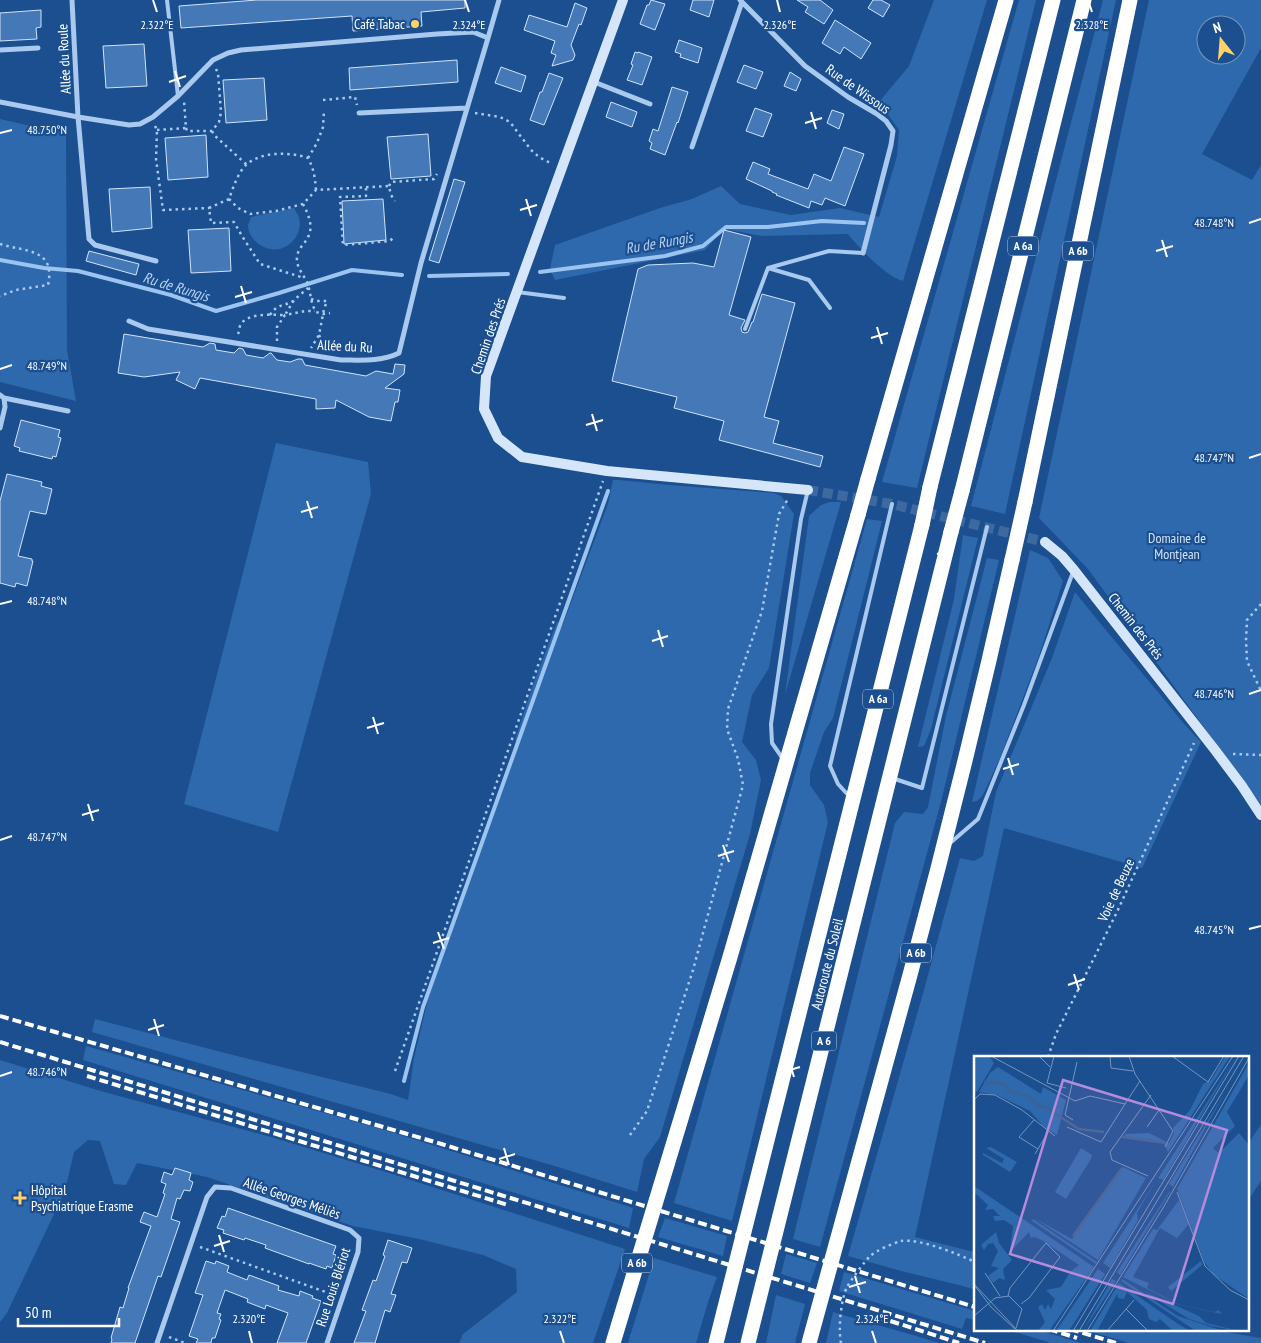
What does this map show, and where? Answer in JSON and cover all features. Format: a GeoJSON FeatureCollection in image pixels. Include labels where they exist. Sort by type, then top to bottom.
{"type":"FeatureCollection","features":[{"type":"Feature","properties":{"kind":"highway","name":"A 6b"},"geometry":{"type":"LineString","coordinates":[[612,1343],[730,957],[1006,0]]}},
{"type":"Feature","properties":{"kind":"highway","name":"A 6a"},"geometry":{"type":"LineString","coordinates":[[835,872],[1053,0]]}},
{"type":"Feature","properties":{"kind":"highway","name":"A 6a"},"geometry":{"type":"LineString","coordinates":[[900,738],[1084,0]]}},
{"type":"Feature","properties":{"kind":"highway","name":"A 6b"},"geometry":{"type":"LineString","coordinates":[[809,1343],[911,973],[983,688],[1025,502],[1130,0]]}},
{"type":"Feature","properties":{"kind":"highway","name":"Autoroute du Soleil"},"geometry":{"type":"LineString","coordinates":[[748,1343],[900,738]]}},
{"type":"Feature","properties":{"kind":"highway","name":"Autoroute du Soleil"},"geometry":{"type":"LineString","coordinates":[[716,1343],[835,872]]}},
{"type":"Feature","properties":{"kind":"street","name":"Allée du Roule"},"geometry":{"type":"LineString","coordinates":[[72,0],[78,117],[89,239],[95,245],[156,261]]}},
{"type":"Feature","properties":{"kind":"street","name":"Allée du Ru"},"geometry":{"type":"LineString","coordinates":[[129,321],[148,329],[341,360],[371,360],[391,357],[399,353],[421,263],[499,0]]}},
{"type":"Feature","properties":{"kind":"street","name":"Chemin des Prés"},"geometry":{"type":"LineString","coordinates":[[623,0],[486,376],[484,409],[498,438],[522,457],[607,471],[808,490]]}},
{"type":"Feature","properties":{"kind":"street"},"geometry":{"type":"LineString","coordinates":[[692,147],[741,1]]}},
{"type":"Feature","properties":{"kind":"street","name":"Rue de Wissous"},"geometry":{"type":"LineString","coordinates":[[741,1],[805,66],[848,97],[877,114],[886,121],[893,132],[863,253]]}},
{"type":"Feature","properties":{"kind":"street"},"geometry":{"type":"LineString","coordinates":[[0,102],[78,117],[129,125],[140,124],[151,118],[178,96],[212,60],[228,52],[336,41],[473,32],[488,38]]}},
{"type":"Feature","properties":{"kind":"street"},"geometry":{"type":"LineString","coordinates":[[0,50],[38,48]]}},
{"type":"Feature","properties":{"kind":"street"},"geometry":{"type":"LineString","coordinates":[[594,82],[650,104]]}},
{"type":"Feature","properties":{"kind":"street"},"geometry":{"type":"LineString","coordinates":[[359,113],[466,110]]}},
{"type":"Feature","properties":{"kind":"street"},"geometry":{"type":"LineString","coordinates":[[0,428],[5,407],[2,396],[68,410]]}},
{"type":"Feature","properties":{"kind":"street","name":"Chemin des Prés"},"geometry":{"type":"LineString","coordinates":[[1045,542],[1062,556],[1074,570],[1215,750],[1261,815]]}},
{"type":"Feature","properties":{"kind":"street","name":"Allée Georges Méliès"},"geometry":{"type":"LineString","coordinates":[[191,1244],[208,1197],[215,1187],[230,1188],[350,1230],[359,1238]]}},
{"type":"Feature","properties":{"kind":"street","name":"Rue Louis Blériot"},"geometry":{"type":"LineString","coordinates":[[326,1343],[358,1252],[359,1238]]}},
{"type":"Feature","properties":{"kind":"street"},"geometry":{"type":"LineString","coordinates":[[158,1343],[191,1244]]}},
{"type":"Feature","properties":{"kind":"lane"},"geometry":{"type":"LineString","coordinates":[[167,0],[178,96]]}},
{"type":"Feature","properties":{"kind":"lane"},"geometry":{"type":"LineString","coordinates":[[768,268],[829,251],[863,253]]}},
{"type":"Feature","properties":{"kind":"lane"},"geometry":{"type":"LineString","coordinates":[[768,268],[809,280],[830,308]]}},
{"type":"Feature","properties":{"kind":"lane"},"geometry":{"type":"LineString","coordinates":[[745,329],[768,268]]}},
{"type":"Feature","properties":{"kind":"lane"},"geometry":{"type":"LineString","coordinates":[[517,292],[564,298]]}},
{"type":"Feature","properties":{"kind":"lane"},"geometry":{"type":"LineString","coordinates":[[786,762],[772,743],[771,724],[801,519],[808,490]]}},
{"type":"Feature","properties":{"kind":"lane"},"geometry":{"type":"LineString","coordinates":[[853,799],[838,784],[830,766],[892,504]]}},
{"type":"Feature","properties":{"kind":"lane"},"geometry":{"type":"LineString","coordinates":[[890,777],[922,788],[987,527]]}},
{"type":"Feature","properties":{"kind":"lane"},"geometry":{"type":"LineString","coordinates":[[943,848],[978,819],[1024,705],[1074,570]]}},
{"type":"Feature","properties":{"kind":"path"},"geometry":{"type":"LineString","coordinates":[[157,130],[186,128],[187,131],[212,130],[219,122],[221,112],[218,72],[212,60]]}},
{"type":"Feature","properties":{"kind":"path"},"geometry":{"type":"LineString","coordinates":[[184,90],[186,128]]}},
{"type":"Feature","properties":{"kind":"path"},"geometry":{"type":"LineString","coordinates":[[323,100],[355,97],[359,113]]}},
{"type":"Feature","properties":{"kind":"path"},"geometry":{"type":"LineString","coordinates":[[466,110],[500,117],[510,122],[539,157],[561,170]]}},
{"type":"Feature","properties":{"kind":"path"},"geometry":{"type":"LineString","coordinates":[[308,158],[317,143],[323,127],[324,111]]}},
{"type":"Feature","properties":{"kind":"path"},"geometry":{"type":"LineString","coordinates":[[151,118],[157,130],[156,159],[163,210],[209,208],[230,199]]}},
{"type":"Feature","properties":{"kind":"path"},"geometry":{"type":"LineString","coordinates":[[212,130],[214,135],[247,165]]}},
{"type":"Feature","properties":{"kind":"path"},"geometry":{"type":"LineString","coordinates":[[230,199],[234,184],[247,165],[257,158],[268,155],[298,155],[308,158],[315,175],[316,190]]}},
{"type":"Feature","properties":{"kind":"path"},"geometry":{"type":"LineString","coordinates":[[230,199],[238,208],[250,214],[276,211],[303,204],[316,190],[389,186],[391,182],[434,179],[438,172],[449,170]]}},
{"type":"Feature","properties":{"kind":"path"},"geometry":{"type":"LineString","coordinates":[[389,186],[395,201]]}},
{"type":"Feature","properties":{"kind":"path"},"geometry":{"type":"LineString","coordinates":[[366,188],[366,196],[340,197],[343,245],[390,241],[394,237]]}},
{"type":"Feature","properties":{"kind":"path"},"geometry":{"type":"LineString","coordinates":[[303,204],[308,213],[310,236],[300,247],[297,258],[299,270],[305,280],[316,312]]}},
{"type":"Feature","properties":{"kind":"path"},"geometry":{"type":"LineString","coordinates":[[209,208],[211,223],[234,222],[260,264],[305,280]]}},
{"type":"Feature","properties":{"kind":"path"},"geometry":{"type":"LineString","coordinates":[[0,244],[32,252],[45,259],[50,276],[48,285],[16,290],[0,296]]}},
{"type":"Feature","properties":{"kind":"path"},"geometry":{"type":"LineString","coordinates":[[270,315],[276,308],[283,304],[289,304],[308,288]]}},
{"type":"Feature","properties":{"kind":"path"},"geometry":{"type":"LineString","coordinates":[[307,355],[319,334],[327,301],[311,299]]}},
{"type":"Feature","properties":{"kind":"path"},"geometry":{"type":"LineString","coordinates":[[276,350],[277,327],[294,300]]}},
{"type":"Feature","properties":{"kind":"path"},"geometry":{"type":"LineString","coordinates":[[236,343],[240,326],[244,321],[260,314],[285,315],[305,311],[323,314],[330,313]]}},
{"type":"Feature","properties":{"kind":"path"},"geometry":{"type":"LineString","coordinates":[[319,334],[327,347],[340,353],[341,360]]}},
{"type":"Feature","properties":{"kind":"path"},"geometry":{"type":"LineString","coordinates":[[395,1071],[607,471]]}},
{"type":"Feature","properties":{"kind":"path"},"geometry":{"type":"LineString","coordinates":[[630,1134],[647,1111],[693,970],[743,785],[738,759],[727,729],[728,709],[762,611],[779,514],[794,489]]}},
{"type":"Feature","properties":{"kind":"path"},"geometry":{"type":"LineString","coordinates":[[1261,604],[1247,620],[1246,640],[1247,661],[1261,691]]}},
{"type":"Feature","properties":{"kind":"path","name":"Voie de Beuze"},"geometry":{"type":"LineString","coordinates":[[1048,1056],[1056,1034],[1117,912],[1200,731]]}},
{"type":"Feature","properties":{"kind":"path"},"geometry":{"type":"LineString","coordinates":[[1215,750],[1235,755],[1261,754]]}},
{"type":"Feature","properties":{"kind":"path"},"geometry":{"type":"LineString","coordinates":[[841,1343],[840,1318],[847,1288],[870,1256],[900,1241],[909,1241],[974,1262]]}},
{"type":"Feature","properties":{"kind":"path"},"geometry":{"type":"LineString","coordinates":[[191,1244],[342,1298]]}},
{"type":"Feature","properties":{"kind":"path"},"geometry":{"type":"LineString","coordinates":[[160,1334],[185,1343]]}},
{"type":"Feature","properties":{"kind":"green space"},"geometry":{"type":"Polygon","coordinates":[[[934,0],[987,0],[903,281],[881,268],[848,234],[762,236],[724,229],[705,250],[555,280],[550,269],[555,245],[660,208],[692,199],[721,186],[740,204],[791,215],[840,208],[879,217],[897,156],[899,130],[879,102],[909,66],[934,0]]]}},
{"type":"Feature","properties":{"kind":"green space"},"geometry":{"type":"Polygon","coordinates":[[[1019,0],[1036,0],[917,488],[882,482],[1019,0]]]}},
{"type":"Feature","properties":{"kind":"green space"},"geometry":{"type":"Polygon","coordinates":[[[1103,0],[1116,0],[1005,514],[971,506],[1103,0]]]}},
{"type":"Feature","properties":{"kind":"green space","name":"Domaine de Montjean"},"geometry":{"type":"Polygon","coordinates":[[[1149,0],[1261,0],[1261,48],[1202,154],[1252,180],[1261,165],[1261,805],[1088,569],[1039,518],[1149,0]]]}},
{"type":"Feature","properties":{"kind":"green space"},"geometry":{"type":"Polygon","coordinates":[[[0,119],[66,134],[67,350],[76,401],[0,382],[0,119]]]}},
{"type":"Feature","properties":{"kind":"green space"},"geometry":{"type":"Polygon","coordinates":[[[294,208],[300,220],[300,226],[293,241],[289,244],[279,249],[268,249],[258,244],[251,236],[248,225],[251,217],[294,208]]]}},
{"type":"Feature","properties":{"kind":"green space"},"geometry":{"type":"Polygon","coordinates":[[[276,443],[368,462],[371,494],[278,832],[184,804],[276,443]]]}},
{"type":"Feature","properties":{"kind":"green space"},"geometry":{"type":"Polygon","coordinates":[[[613,480],[774,493],[781,496],[794,514],[769,668],[752,695],[742,742],[756,760],[761,780],[750,834],[660,1137],[644,1159],[637,1192],[558,1167],[92,1032],[95,1019],[391,1094],[408,1100],[414,1058],[429,995],[519,742],[515,740],[533,685],[557,622],[563,624],[608,504],[613,480]]]}},
{"type":"Feature","properties":{"kind":"green space"},"geometry":{"type":"Polygon","coordinates":[[[830,502],[841,502],[785,695],[809,516],[821,505],[830,502]]]}},
{"type":"Feature","properties":{"kind":"green space"},"geometry":{"type":"Polygon","coordinates":[[[867,519],[882,521],[833,718],[824,732],[810,773],[810,785],[824,805],[828,822],[732,1221],[674,1203],[867,519]]]}},
{"type":"Feature","properties":{"kind":"green space"},"geometry":{"type":"Polygon","coordinates":[[[963,535],[978,538],[931,729],[924,746],[918,747],[954,599],[963,535]]]}},
{"type":"Feature","properties":{"kind":"green space"},"geometry":{"type":"Polygon","coordinates":[[[1030,550],[1048,558],[1063,581],[1039,656],[1000,758],[983,795],[977,801],[972,802],[1030,550]]]}},
{"type":"Feature","properties":{"kind":"green space"},"geometry":{"type":"Polygon","coordinates":[[[987,558],[999,560],[942,798],[820,1247],[793,1239],[895,823],[904,812],[923,814],[928,807],[946,716],[987,558]]]}},
{"type":"Feature","properties":{"kind":"green space"},"geometry":{"type":"Polygon","coordinates":[[[1075,592],[1201,742],[1142,868],[1004,828],[915,1237],[974,1251],[974,1290],[848,1256],[960,858],[974,861],[983,856],[996,792],[1052,658],[1075,592]]]}},
{"type":"Feature","properties":{"kind":"green space"},"geometry":{"type":"Polygon","coordinates":[[[86,1046],[378,1128],[633,1208],[629,1228],[83,1060],[86,1046]]]}},
{"type":"Feature","properties":{"kind":"green space"},"geometry":{"type":"Polygon","coordinates":[[[0,1060],[104,1092],[271,1137],[625,1249],[593,1343],[459,1343],[463,1334],[517,1292],[516,1269],[483,1255],[419,1239],[353,1226],[207,1177],[137,1163],[126,1185],[114,1184],[100,1141],[88,1140],[74,1152],[65,1191],[7,1313],[0,1322],[0,1060]]]}},
{"type":"Feature","properties":{"kind":"green space"},"geometry":{"type":"Polygon","coordinates":[[[1261,1125],[1261,1181],[1248,1200],[1248,1144],[1261,1125]]]}},
{"type":"Feature","properties":{"kind":"green space"},"geometry":{"type":"Polygon","coordinates":[[[665,1218],[727,1236],[723,1256],[658,1237],[665,1218]]]}},
{"type":"Feature","properties":{"kind":"green space"},"geometry":{"type":"Polygon","coordinates":[[[786,1254],[817,1263],[810,1283],[781,1274],[786,1254]]]}},
{"type":"Feature","properties":{"kind":"green space"},"geometry":{"type":"Polygon","coordinates":[[[654,1258],[717,1277],[696,1343],[628,1343],[654,1258]]]}},
{"type":"Feature","properties":{"kind":"green space"},"geometry":{"type":"Polygon","coordinates":[[[844,1272],[974,1311],[974,1320],[966,1318],[962,1329],[839,1291],[844,1272]]]}},
{"type":"Feature","properties":{"kind":"green space"},"geometry":{"type":"Polygon","coordinates":[[[776,1295],[805,1304],[795,1343],[766,1343],[776,1295]]]}},
{"type":"Feature","properties":{"kind":"green space"},"geometry":{"type":"Polygon","coordinates":[[[833,1312],[913,1335],[939,1343],[826,1343],[833,1312]]]}},
{"type":"Feature","properties":{"kind":"green space"},"geometry":{"type":"Polygon","coordinates":[[[1008,1330],[1039,1330],[1081,1343],[1051,1343],[1008,1330]]]}},
{"type":"Feature","properties":{"kind":"green space"},"geometry":{"type":"Polygon","coordinates":[[[1085,1330],[1214,1330],[1261,1338],[1261,1343],[1129,1343],[1085,1330]]]}},
{"type":"Feature","properties":{"kind":"building"},"geometry":{"type":"Polygon","coordinates":[[[257,0],[465,0],[465,8],[421,12],[422,26],[353,31],[352,16],[181,28],[179,6],[257,0]]]}},
{"type":"Feature","properties":{"kind":"building"},"geometry":{"type":"Polygon","coordinates":[[[651,0],[665,4],[655,30],[640,24],[647,5],[649,5],[651,0]]]}},
{"type":"Feature","properties":{"kind":"building"},"geometry":{"type":"Polygon","coordinates":[[[693,0],[714,0],[709,17],[690,10],[693,0]]]}},
{"type":"Feature","properties":{"kind":"building"},"geometry":{"type":"Polygon","coordinates":[[[797,0],[820,0],[833,10],[824,24],[805,12],[808,7],[797,0]]]}},
{"type":"Feature","properties":{"kind":"building"},"geometry":{"type":"Polygon","coordinates":[[[873,0],[881,0],[890,5],[883,17],[868,8],[873,0]]]}},
{"type":"Feature","properties":{"kind":"building"},"geometry":{"type":"Polygon","coordinates":[[[575,3],[587,8],[571,45],[575,55],[573,60],[552,66],[556,55],[551,53],[555,41],[524,30],[529,15],[567,27],[575,3]]]}},
{"type":"Feature","properties":{"kind":"building"},"geometry":{"type":"Polygon","coordinates":[[[41,10],[41,27],[36,28],[37,39],[0,41],[0,13],[41,10]]]}},
{"type":"Feature","properties":{"kind":"building"},"geometry":{"type":"Polygon","coordinates":[[[835,20],[871,43],[861,59],[844,47],[840,54],[822,43],[835,20]]]}},
{"type":"Feature","properties":{"kind":"building"},"geometry":{"type":"Polygon","coordinates":[[[679,40],[702,48],[698,63],[680,57],[681,54],[675,52],[679,40]]]}},
{"type":"Feature","properties":{"kind":"building"},"geometry":{"type":"Polygon","coordinates":[[[144,44],[147,86],[106,88],[103,46],[144,44]]]}},
{"type":"Feature","properties":{"kind":"building"},"geometry":{"type":"Polygon","coordinates":[[[635,52],[652,57],[642,85],[627,80],[633,65],[631,64],[635,52]]]}},
{"type":"Feature","properties":{"kind":"building"},"geometry":{"type":"Polygon","coordinates":[[[457,60],[458,82],[350,90],[349,68],[457,60]]]}},
{"type":"Feature","properties":{"kind":"building"},"geometry":{"type":"Polygon","coordinates":[[[744,65],[763,72],[756,89],[737,82],[744,65]]]}},
{"type":"Feature","properties":{"kind":"building"},"geometry":{"type":"Polygon","coordinates":[[[501,67],[526,76],[521,92],[495,83],[501,67]]]}},
{"type":"Feature","properties":{"kind":"building"},"geometry":{"type":"Polygon","coordinates":[[[790,72],[801,79],[796,91],[784,86],[790,72]]]}},
{"type":"Feature","properties":{"kind":"building"},"geometry":{"type":"Polygon","coordinates":[[[549,73],[563,78],[544,125],[530,120],[549,73]]]}},
{"type":"Feature","properties":{"kind":"building"},"geometry":{"type":"Polygon","coordinates":[[[264,78],[267,120],[226,123],[223,80],[264,78]]]}},
{"type":"Feature","properties":{"kind":"building"},"geometry":{"type":"Polygon","coordinates":[[[672,87],[688,92],[665,155],[650,149],[652,143],[649,141],[653,129],[658,131],[672,87]]]}},
{"type":"Feature","properties":{"kind":"building"},"geometry":{"type":"Polygon","coordinates":[[[611,102],[637,112],[632,127],[606,117],[611,102]]]}},
{"type":"Feature","properties":{"kind":"building"},"geometry":{"type":"Polygon","coordinates":[[[755,108],[772,114],[763,137],[746,131],[755,108]]]}},
{"type":"Feature","properties":{"kind":"building"},"geometry":{"type":"Polygon","coordinates":[[[832,110],[844,114],[839,129],[827,123],[832,110]]]}},
{"type":"Feature","properties":{"kind":"building"},"geometry":{"type":"Polygon","coordinates":[[[428,134],[431,176],[391,179],[387,137],[428,134]]]}},
{"type":"Feature","properties":{"kind":"building"},"geometry":{"type":"Polygon","coordinates":[[[206,135],[208,177],[168,180],[165,138],[206,135]]]}},
{"type":"Feature","properties":{"kind":"building"},"geometry":{"type":"Polygon","coordinates":[[[844,147],[864,154],[845,206],[825,198],[822,205],[811,201],[809,208],[776,195],[772,191],[746,179],[753,162],[770,169],[768,174],[808,189],[814,174],[831,181],[844,147]]]}},
{"type":"Feature","properties":{"kind":"building"},"geometry":{"type":"Polygon","coordinates":[[[454,179],[465,182],[439,263],[429,260],[454,179]]]}},
{"type":"Feature","properties":{"kind":"building"},"geometry":{"type":"Polygon","coordinates":[[[150,187],[152,228],[112,232],[109,189],[150,187]]]}},
{"type":"Feature","properties":{"kind":"building"},"geometry":{"type":"Polygon","coordinates":[[[383,199],[386,240],[344,244],[342,201],[383,199]]]}},
{"type":"Feature","properties":{"kind":"building"},"geometry":{"type":"Polygon","coordinates":[[[229,228],[231,271],[191,273],[188,230],[229,228]]]}},
{"type":"Feature","properties":{"kind":"building"},"geometry":{"type":"Polygon","coordinates":[[[724,230],[751,237],[729,315],[745,320],[741,328],[742,332],[748,332],[762,294],[795,303],[764,417],[779,421],[773,443],[823,456],[820,467],[719,440],[724,421],[674,408],[677,397],[612,381],[638,269],[648,265],[693,263],[714,267],[724,230]]]}},
{"type":"Feature","properties":{"kind":"building"},"geometry":{"type":"Polygon","coordinates":[[[89,251],[139,264],[136,275],[86,261],[89,251]]]}},
{"type":"Feature","properties":{"kind":"building"},"geometry":{"type":"Polygon","coordinates":[[[124,334],[203,347],[210,343],[215,344],[216,350],[234,353],[239,348],[243,349],[246,355],[263,358],[271,353],[277,360],[290,362],[302,359],[305,365],[366,376],[376,371],[393,374],[395,364],[405,365],[404,374],[385,388],[400,390],[391,421],[369,417],[336,400],[335,408],[316,409],[316,399],[200,378],[195,389],[176,380],[180,372],[144,377],[118,373],[124,334]]]}},
{"type":"Feature","properties":{"kind":"building"},"geometry":{"type":"Polygon","coordinates":[[[21,420],[60,430],[58,437],[61,438],[56,457],[53,456],[52,459],[19,451],[20,448],[14,446],[21,420]]]}},
{"type":"Feature","properties":{"kind":"building"},"geometry":{"type":"Polygon","coordinates":[[[7,474],[42,482],[41,486],[52,489],[46,514],[30,511],[18,556],[32,559],[33,561],[27,586],[16,583],[15,587],[0,583],[0,501],[7,474]]]}},
{"type":"Feature","properties":{"kind":"building"},"geometry":{"type":"Polygon","coordinates":[[[175,1168],[191,1173],[189,1180],[193,1182],[190,1191],[184,1190],[180,1199],[177,1198],[171,1219],[180,1222],[161,1277],[158,1276],[135,1343],[111,1343],[120,1307],[123,1308],[128,1288],[151,1226],[140,1222],[144,1212],[157,1217],[165,1194],[163,1193],[166,1184],[161,1182],[164,1172],[172,1175],[175,1168]]]}},
{"type":"Feature","properties":{"kind":"building"},"geometry":{"type":"Polygon","coordinates":[[[228,1208],[336,1246],[333,1254],[336,1255],[332,1268],[327,1266],[326,1269],[309,1264],[265,1248],[266,1245],[223,1233],[224,1230],[217,1228],[222,1216],[225,1217],[228,1208]]]}},
{"type":"Feature","properties":{"kind":"building"},"geometry":{"type":"Polygon","coordinates":[[[388,1240],[412,1248],[407,1263],[402,1262],[391,1294],[396,1295],[390,1312],[385,1310],[375,1343],[354,1343],[366,1311],[362,1310],[373,1280],[376,1281],[385,1256],[383,1255],[388,1240]]]}},
{"type":"Feature","properties":{"kind":"building"},"geometry":{"type":"Polygon","coordinates":[[[206,1261],[215,1264],[216,1261],[229,1266],[227,1272],[247,1280],[249,1275],[279,1286],[278,1290],[299,1296],[300,1291],[321,1301],[306,1343],[277,1343],[288,1313],[266,1305],[265,1309],[247,1302],[248,1299],[225,1290],[217,1313],[221,1314],[219,1319],[221,1320],[215,1338],[212,1338],[211,1343],[196,1343],[198,1339],[189,1336],[203,1295],[195,1293],[206,1261]]]}},
{"type":"Feature","properties":{"kind":"waterway","name":"Ru de Rungis"},"geometry":{"type":"LineString","coordinates":[[540,272],[665,256],[703,246],[726,227],[768,227],[822,221],[864,223]]}},
{"type":"Feature","properties":{"kind":"waterway","name":"Ru de Rungis"},"geometry":{"type":"LineString","coordinates":[[0,260],[44,268],[78,271],[171,295],[216,311],[352,270],[402,275]]}},
{"type":"Feature","properties":{"kind":"waterway","name":"Ru de Rungis"},"geometry":{"type":"LineString","coordinates":[[429,276],[508,274]]}},
{"type":"Feature","properties":{"kind":"waterway"},"geometry":{"type":"LineString","coordinates":[[404,1081],[423,1007],[608,491]]}},
{"type":"Feature","properties":{"kind":"tunnel"},"geometry":{"type":"LineString","coordinates":[[808,490],[892,504],[1045,542]]}},
{"type":"Feature","properties":{"kind":"railway"},"geometry":{"type":"LineString","coordinates":[[0,1016],[435,1142],[974,1307]]}},
{"type":"Feature","properties":{"kind":"railway"},"geometry":{"type":"LineString","coordinates":[[0,1042],[985,1343]]}},
{"type":"Feature","properties":{"kind":"railway"},"geometry":{"type":"LineString","coordinates":[[87,1076],[508,1205]]}},
{"type":"Feature","properties":{"kind":"railway"},"geometry":{"type":"LineString","coordinates":[[878,1317],[959,1343]]}},
{"type":"Feature","properties":{"kind":"railway"},"geometry":{"type":"LineString","coordinates":[[1052,1330],[1077,1338]]}},
{"type":"Feature","properties":{"kind":"railway"},"geometry":{"type":"LineString","coordinates":[[1073,1330],[1116,1343]]}},
{"type":"Feature","properties":{"kind":"place","name":"Café Tabac"},"geometry":{"type":"Point","coordinates":[415,24]}},
{"type":"Feature","properties":{"kind":"place","name":"Hôpital Psychiatrique Erasme"},"geometry":{"type":"Point","coordinates":[20,1198]}}]}
